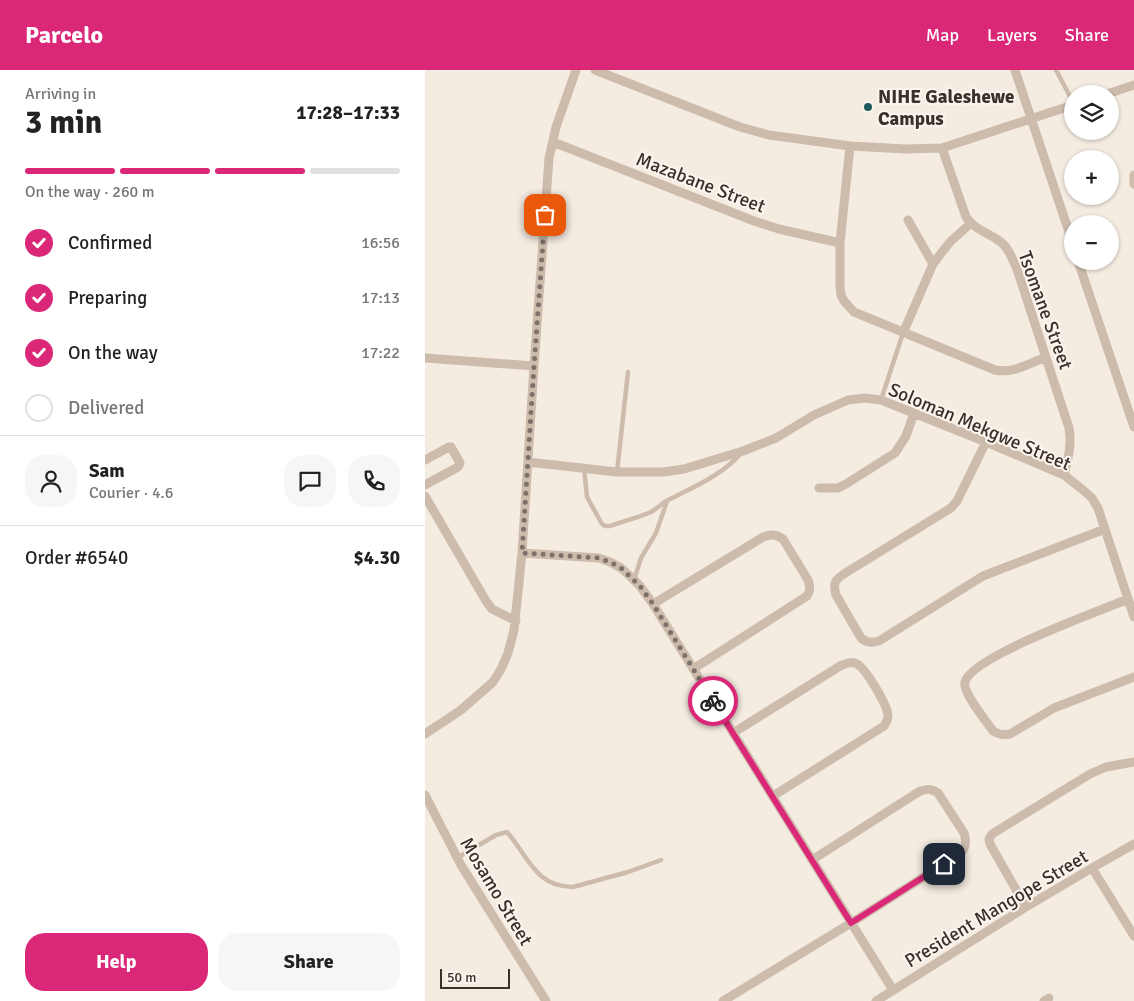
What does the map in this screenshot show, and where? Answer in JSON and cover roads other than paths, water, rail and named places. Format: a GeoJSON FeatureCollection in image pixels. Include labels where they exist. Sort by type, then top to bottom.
{"type":"FeatureCollection","features":[{"type":"Feature","properties":{"kind":"street"},"geometry":{"type":"LineString","coordinates":[[425,734],[461,710],[493,682],[508,653],[516,621],[549,158],[556,127],[576,70]]}},
{"type":"Feature","properties":{"kind":"street"},"geometry":{"type":"LineString","coordinates":[[595,70],[740,127],[769,135],[850,146],[906,149],[943,148],[1064,107]]}},
{"type":"Feature","properties":{"kind":"street"},"geometry":{"type":"LineString","coordinates":[[1015,70],[1064,217]]}},
{"type":"Feature","properties":{"kind":"street"},"geometry":{"type":"LineString","coordinates":[[1119,90],[1134,85]]}},
{"type":"Feature","properties":{"kind":"street","name":"Mazabane Street"},"geometry":{"type":"LineString","coordinates":[[553,142],[766,225],[840,243]]}},
{"type":"Feature","properties":{"kind":"street"},"geometry":{"type":"LineString","coordinates":[[850,146],[840,243],[840,287],[844,301],[854,312],[1001,372],[1015,369],[1046,357]]}},
{"type":"Feature","properties":{"kind":"street"},"geometry":{"type":"LineString","coordinates":[[903,333],[933,264],[951,241],[970,224],[961,206],[943,148]]}},
{"type":"Feature","properties":{"kind":"street"},"geometry":{"type":"LineString","coordinates":[[1134,175],[1134,184]]}},
{"type":"Feature","properties":{"kind":"street"},"geometry":{"type":"LineString","coordinates":[[908,220],[933,264]]}},
{"type":"Feature","properties":{"kind":"street","name":"Tsomane Street"},"geometry":{"type":"LineString","coordinates":[[970,224],[1005,246],[1017,269],[1069,428],[1071,439],[1070,451],[1064,475]]}},
{"type":"Feature","properties":{"kind":"street"},"geometry":{"type":"LineString","coordinates":[[1081,270],[1134,427]]}},
{"type":"Feature","properties":{"kind":"street"},"geometry":{"type":"LineString","coordinates":[[425,358],[534,366]]}},
{"type":"Feature","properties":{"kind":"street","name":"Soloman Mekgwe Street"},"geometry":{"type":"LineString","coordinates":[[528,462],[617,472],[663,472],[684,469],[743,451],[776,438],[814,415],[848,400],[865,398],[881,400],[1064,475],[1083,490],[1092,498],[1098,508],[1134,617]]}},
{"type":"Feature","properties":{"kind":"street"},"geometry":{"type":"LineString","coordinates":[[819,488],[838,488],[895,453],[906,436],[914,413]]}},
{"type":"Feature","properties":{"kind":"street"},"geometry":{"type":"LineString","coordinates":[[986,442],[957,501],[951,508],[847,572],[835,582],[836,595],[861,638],[866,642],[873,643],[879,641],[983,576],[1105,529]]}},
{"type":"Feature","properties":{"kind":"street"},"geometry":{"type":"LineString","coordinates":[[425,460],[451,447],[460,463],[458,467],[425,485]]}},
{"type":"Feature","properties":{"kind":"street"},"geometry":{"type":"LineString","coordinates":[[425,496],[486,601],[492,609],[516,621]]}},
{"type":"Feature","properties":{"kind":"street"},"geometry":{"type":"LineString","coordinates":[[653,604],[763,537],[773,534],[783,539],[808,580],[810,592],[807,596],[693,668]]}},
{"type":"Feature","properties":{"kind":"street"},"geometry":{"type":"LineString","coordinates":[[522,553],[599,558],[621,568],[634,580],[653,604],[893,990]]}},
{"type":"Feature","properties":{"kind":"street"},"geometry":{"type":"LineString","coordinates":[[1128,599],[1014,646],[973,670],[965,680],[965,687],[993,731],[1004,735],[1054,708],[1134,677]]}},
{"type":"Feature","properties":{"kind":"street"},"geometry":{"type":"LineString","coordinates":[[733,733],[840,666],[851,662],[863,668],[886,707],[888,715],[884,726],[773,796]]}},
{"type":"Feature","properties":{"kind":"street"},"geometry":{"type":"LineString","coordinates":[[1026,907],[990,844],[989,839],[992,834],[1090,774],[1106,767],[1134,762]]}},
{"type":"Feature","properties":{"kind":"street"},"geometry":{"type":"LineString","coordinates":[[723,1001],[960,854],[965,847],[966,840],[964,833],[938,793],[929,789],[920,791],[812,860]]}},
{"type":"Feature","properties":{"kind":"street","name":"Mosamo Street"},"geometry":{"type":"LineString","coordinates":[[425,795],[457,858],[546,1001]]}},
{"type":"Feature","properties":{"kind":"street","name":"President Mangope Street"},"geometry":{"type":"LineString","coordinates":[[876,1001],[1026,907],[1134,844]]}},
{"type":"Feature","properties":{"kind":"street"},"geometry":{"type":"LineString","coordinates":[[1092,868],[1134,936]]}},
{"type":"Feature","properties":{"kind":"lane"},"geometry":{"type":"LineString","coordinates":[[1056,70],[1064,86]]}},
{"type":"Feature","properties":{"kind":"lane"},"geometry":{"type":"LineString","coordinates":[[881,400],[903,333]]}},
{"type":"Feature","properties":{"kind":"lane"},"geometry":{"type":"LineString","coordinates":[[617,472],[628,372]]}},
{"type":"Feature","properties":{"kind":"lane"},"geometry":{"type":"LineString","coordinates":[[584,468],[587,497],[602,524],[610,526],[651,512],[667,500],[726,468],[743,451]]}},
{"type":"Feature","properties":{"kind":"lane"},"geometry":{"type":"LineString","coordinates":[[634,580],[641,558],[656,533],[667,500]]}},
{"type":"Feature","properties":{"kind":"lane"},"geometry":{"type":"LineString","coordinates":[[457,858],[496,835],[507,832],[535,871],[558,886],[564,887],[628,872],[661,860]]}},
{"type":"Feature","properties":{"kind":"place","name":"NIHE Galeshewe Campus"},"geometry":{"type":"Point","coordinates":[868,107]}}]}
